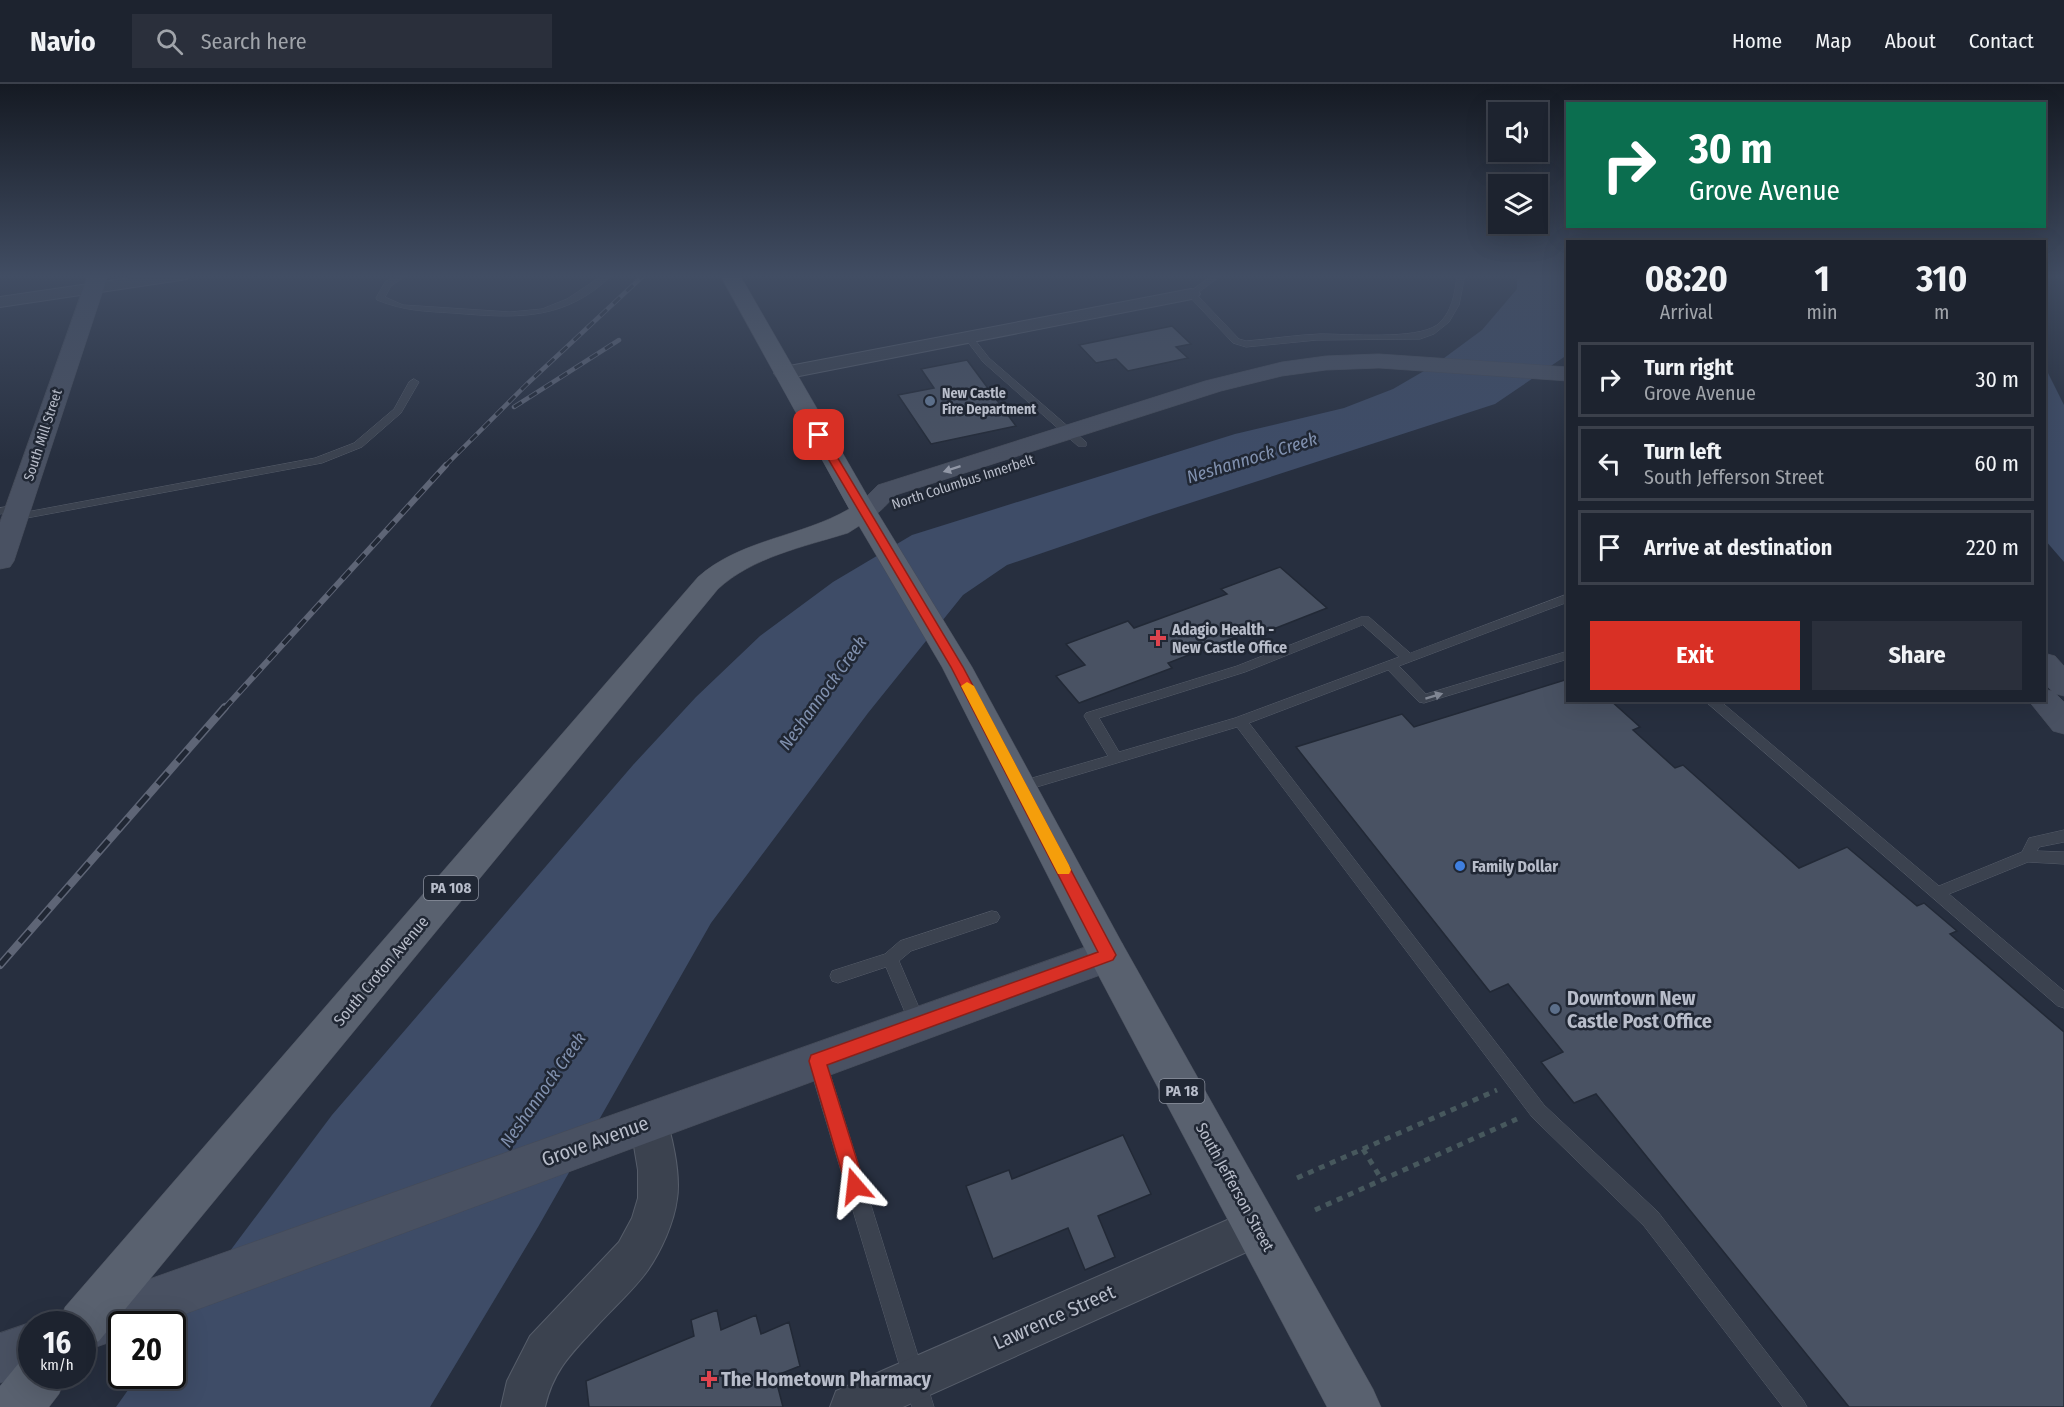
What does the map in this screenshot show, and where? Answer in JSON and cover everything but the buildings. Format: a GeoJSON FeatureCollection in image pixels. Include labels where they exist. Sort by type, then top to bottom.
{"type":"FeatureCollection","features":[{"type":"Feature","properties":{"kind":"main road","name":"South Mill Street"},"geometry":{"type":"LineString","coordinates":[[0,561],[11,512],[75,337]]}},
{"type":"Feature","properties":{"kind":"main road","name":"South Jefferson Street"},"geometry":{"type":"LineString","coordinates":[[764,337],[864,512],[957,667],[1108,955],[1355,1407]]}},
{"type":"Feature","properties":{"kind":"main road","name":"North Columbus Innerbelt"},"geometry":{"type":"LineString","coordinates":[[864,512],[898,504],[1074,438],[1272,385],[1334,375],[1426,369],[1554,379]]}},
{"type":"Feature","properties":{"kind":"main road","name":"South Croton Avenue"},"geometry":{"type":"LineString","coordinates":[[95,1311],[708,583],[719,573],[748,556],[838,527],[864,512]]}},
{"type":"Feature","properties":{"kind":"main road"},"geometry":{"type":"LineString","coordinates":[[2046,665],[2064,685]]}},
{"type":"Feature","properties":{"kind":"main road"},"geometry":{"type":"LineString","coordinates":[[2046,702],[2064,723]]}},
{"type":"Feature","properties":{"kind":"main road","name":"Grove Avenue"},"geometry":{"type":"LineString","coordinates":[[96,1321],[202,1285],[1108,955]]}},
{"type":"Feature","properties":{"kind":"main road"},"geometry":{"type":"LineString","coordinates":[[0,1358],[18,1352]]}},
{"type":"Feature","properties":{"kind":"main road"},"geometry":{"type":"LineString","coordinates":[[16,1407],[31,1389]]}},
{"type":"Feature","properties":{"kind":"street"},"geometry":{"type":"LineString","coordinates":[[784,373],[968,337]]}},
{"type":"Feature","properties":{"kind":"street"},"geometry":{"type":"LineString","coordinates":[[523,1407],[529,1381],[545,1351],[633,1256],[649,1227],[658,1198],[657,1170],[649,1122]]}},
{"type":"Feature","properties":{"kind":"street","name":"Lawrence Street"},"geometry":{"type":"LineString","coordinates":[[852,1407],[918,1393],[1257,1227]]}},
{"type":"Feature","properties":{"kind":"lane"},"geometry":{"type":"LineString","coordinates":[[968,337],[986,360],[1074,438]]}},
{"type":"Feature","properties":{"kind":"lane"},"geometry":{"type":"LineString","coordinates":[[1232,337],[1236,341],[1246,344],[1344,337]]}},
{"type":"Feature","properties":{"kind":"lane"},"geometry":{"type":"LineString","coordinates":[[11,512],[318,461],[358,445],[398,411],[414,382]]}},
{"type":"Feature","properties":{"kind":"lane"},"geometry":{"type":"LineString","coordinates":[[1020,787],[1240,721],[1566,599]]}},
{"type":"Feature","properties":{"kind":"lane"},"geometry":{"type":"LineString","coordinates":[[1116,758],[1091,716],[1241,669],[1365,620],[1408,658]]}},
{"type":"Feature","properties":{"kind":"lane"},"geometry":{"type":"LineString","coordinates":[[1390,665],[1424,699],[1566,656]]}},
{"type":"Feature","properties":{"kind":"lane"},"geometry":{"type":"LineString","coordinates":[[1712,702],[2064,1001]]}},
{"type":"Feature","properties":{"kind":"lane"},"geometry":{"type":"LineString","coordinates":[[1240,721],[1538,1111],[1652,1219],[1796,1407]]}},
{"type":"Feature","properties":{"kind":"lane"},"geometry":{"type":"LineString","coordinates":[[2027,856],[2034,842],[2062,835]]}},
{"type":"Feature","properties":{"kind":"lane"},"geometry":{"type":"LineString","coordinates":[[1937,893],[2027,856],[2064,858]]}},
{"type":"Feature","properties":{"kind":"lane"},"geometry":{"type":"LineString","coordinates":[[838,976],[890,959],[906,946],[992,917]]}},
{"type":"Feature","properties":{"kind":"lane"},"geometry":{"type":"LineString","coordinates":[[890,959],[918,1024]]}},
{"type":"Feature","properties":{"kind":"lane"},"geometry":{"type":"LineString","coordinates":[[817,1061],[918,1393]]}},
{"type":"Feature","properties":{"kind":"path"},"geometry":{"type":"LineString","coordinates":[[1297,1178],[1517,1082]]}},
{"type":"Feature","properties":{"kind":"path"},"geometry":{"type":"LineString","coordinates":[[1315,1210],[1538,1111]]}},
{"type":"Feature","properties":{"kind":"path"},"geometry":{"type":"LineString","coordinates":[[1363,1149],[1382,1180]]}},
{"type":"Feature","properties":{"kind":"water","name":"Neshannock Creek"},"geometry":{"type":"Polygon","coordinates":[[[1473,337],[1566,337],[1566,356],[1495,404],[1007,565],[963,595],[868,713],[711,923],[538,1227],[430,1407],[116,1407],[129,1389],[186,1389],[185,1311],[332,1115],[633,765],[696,697],[760,636],[833,582],[912,535],[1235,434],[1344,408],[1393,389],[1436,364],[1473,337]]]}},
{"type":"Feature","properties":{"kind":"water"},"geometry":{"type":"Polygon","coordinates":[[[2046,369],[2064,405],[2064,562],[2046,541],[2046,369]]]}},
{"type":"Feature","properties":{"kind":"railway"},"geometry":{"type":"LineString","coordinates":[[446,465],[578,337]]}},
{"type":"Feature","properties":{"kind":"railway"},"geometry":{"type":"LineString","coordinates":[[514,407],[619,340]]}},
{"type":"Feature","properties":{"kind":"railway"},"geometry":{"type":"LineString","coordinates":[[224,709],[446,465]]}},
{"type":"Feature","properties":{"kind":"railway"},"geometry":{"type":"LineString","coordinates":[[0,965],[225,707]]}},
{"type":"Feature","properties":{"kind":"slow traffic"},"geometry":{"type":"LineString","coordinates":[[967,686],[1063,870]]}},
{"type":"Feature","properties":{"kind":"place","name":"New Castle Fire Department"},"geometry":{"type":"Point","coordinates":[930,401]}},
{"type":"Feature","properties":{"kind":"place","name":"Adagio Health - New Castle Office"},"geometry":{"type":"Point","coordinates":[1158,638]}},
{"type":"Feature","properties":{"kind":"place","name":"Family Dollar"},"geometry":{"type":"Point","coordinates":[1460,866]}},
{"type":"Feature","properties":{"kind":"place","name":"Downtown New Castle Post Office"},"geometry":{"type":"Point","coordinates":[1555,1009]}},
{"type":"Feature","properties":{"kind":"place","name":"The Hometown Pharmacy"},"geometry":{"type":"Point","coordinates":[709,1379]}},
{"type":"Feature","properties":{"kind":"route"},"geometry":{"type":"LineString","coordinates":[[819,435],[957,667],[1108,955],[817,1061],[855,1186]]}}]}
